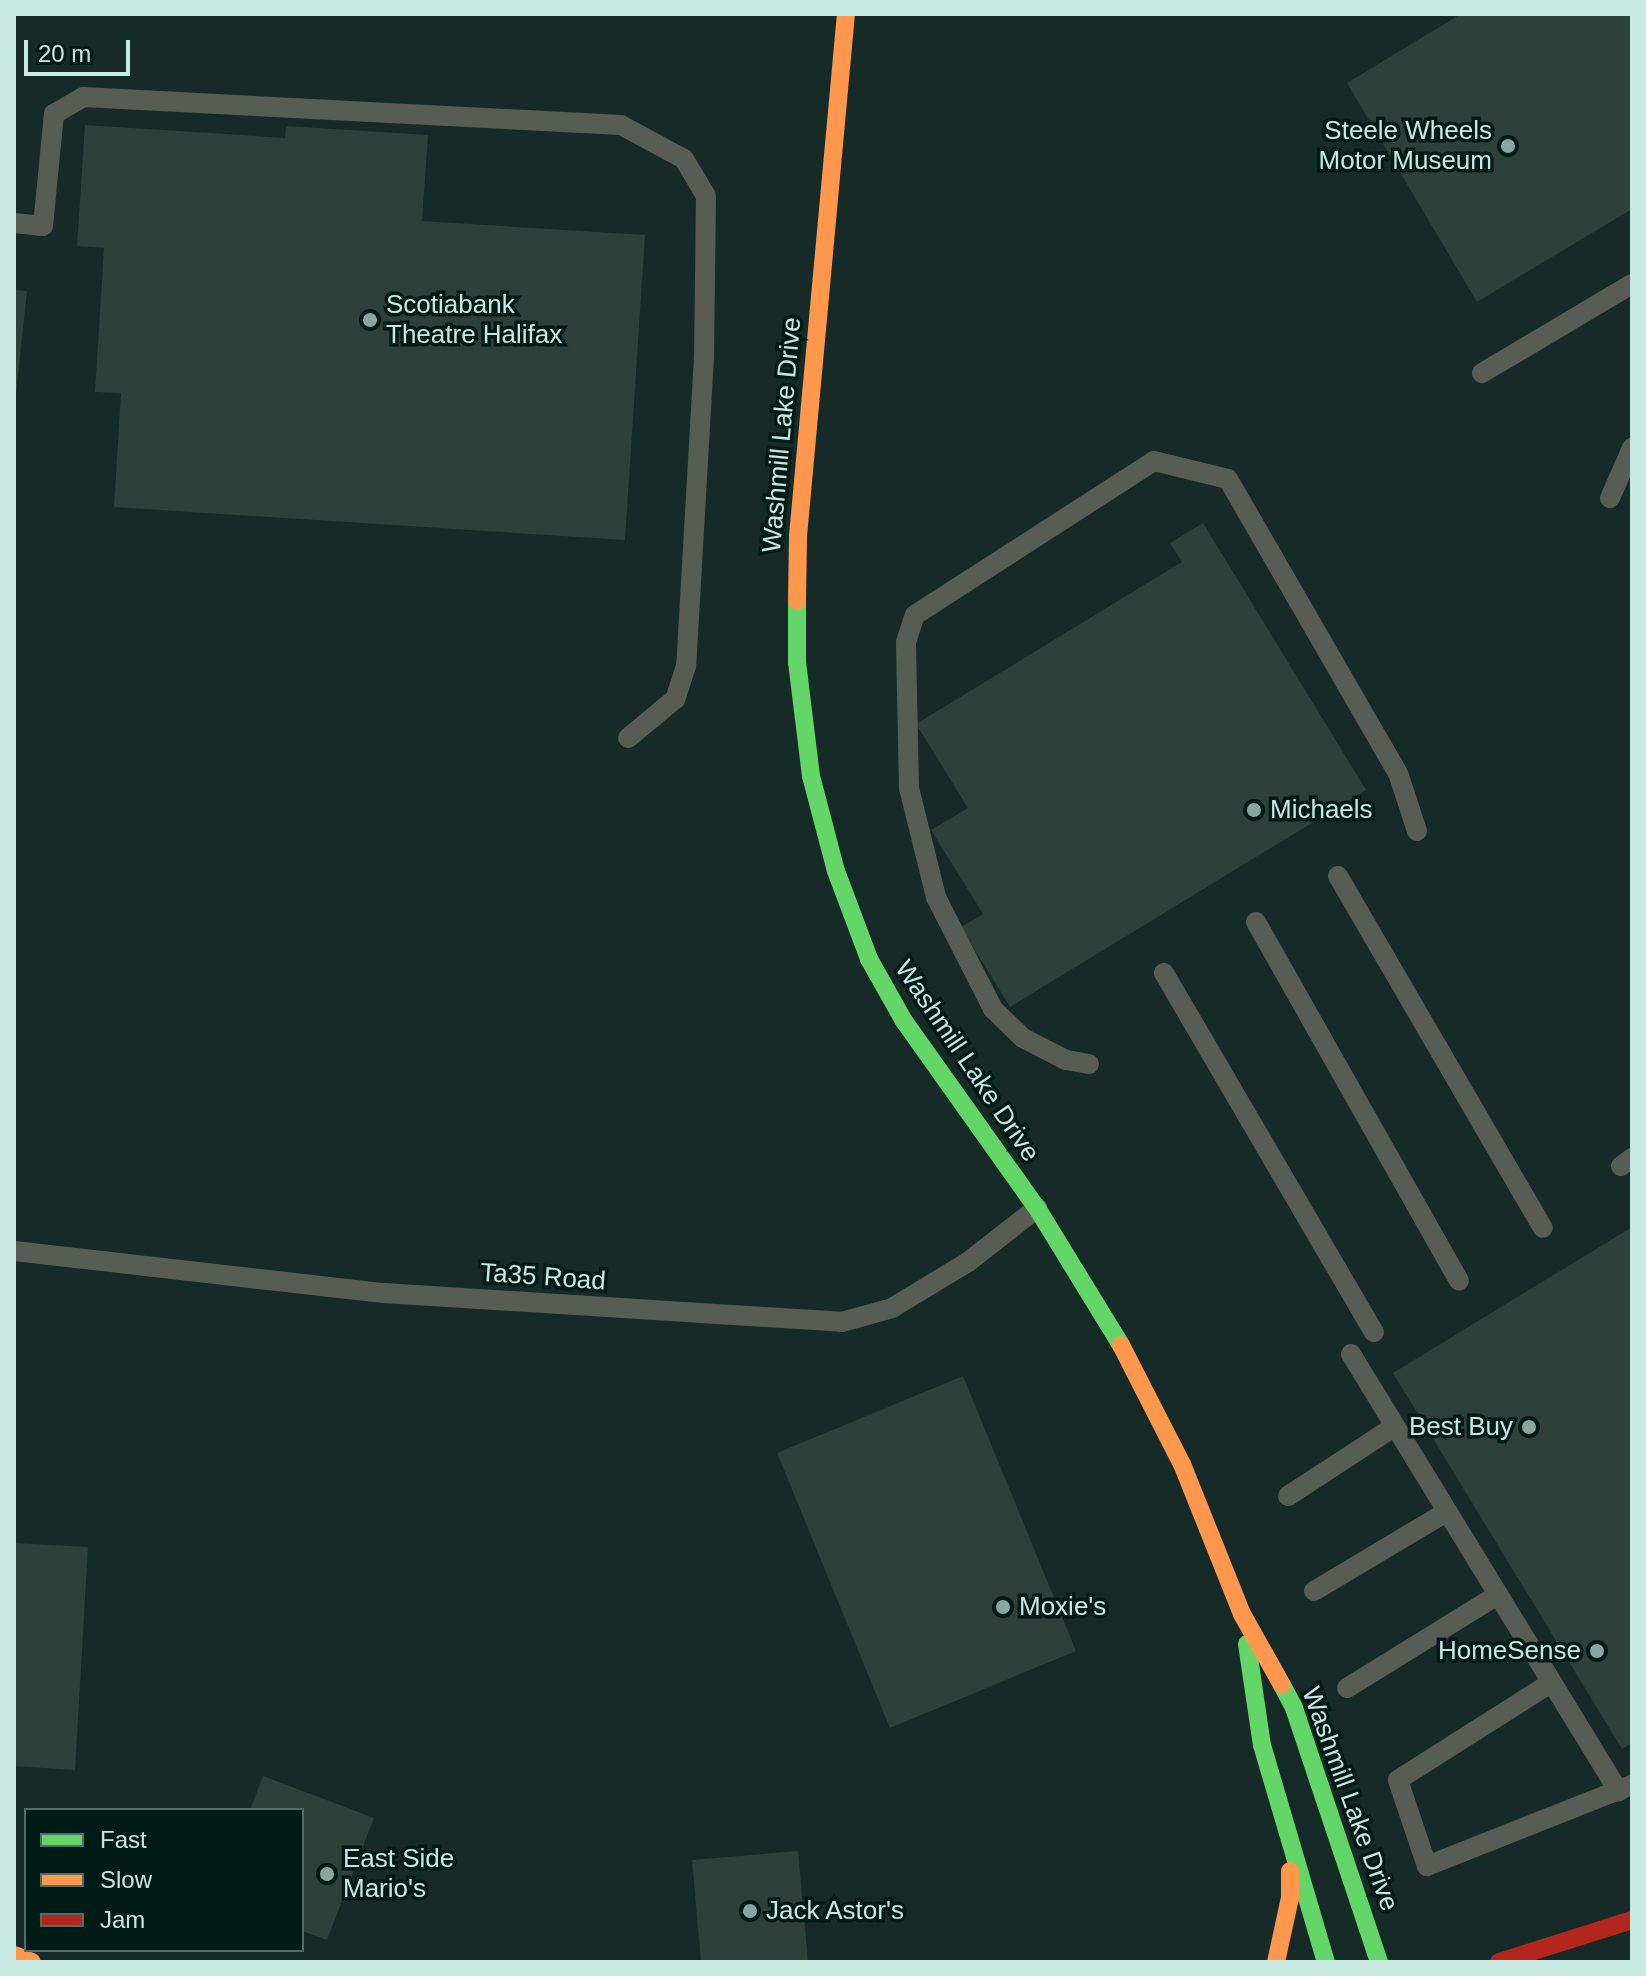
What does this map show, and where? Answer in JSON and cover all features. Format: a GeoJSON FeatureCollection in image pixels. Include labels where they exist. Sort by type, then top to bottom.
{"type":"FeatureCollection","features":[{"type":"Feature","properties":{"kind":"street","name":"Washmill Lake Drive"},"geometry":{"type":"LineString","coordinates":[[846,14],[798,536],[797,662],[811,776],[836,871],[869,959],[904,1021],[1037,1208],[1116,1335],[1182,1464],[1242,1614],[1294,1708],[1379,1962]]}},
{"type":"Feature","properties":{"kind":"street","name":"Washmill Lake Drive"},"geometry":{"type":"LineString","coordinates":[[1242,1614],[1262,1745],[1326,1962]]}},
{"type":"Feature","properties":{"kind":"street"},"geometry":{"type":"LineString","coordinates":[[1276,1962],[1290,1898],[1290,1840]]}},
{"type":"Feature","properties":{"kind":"street"},"geometry":{"type":"LineString","coordinates":[[1499,1962],[1632,1920]]}},
{"type":"Feature","properties":{"kind":"street"},"geometry":{"type":"LineString","coordinates":[[14,1955],[32,1962]]}},
{"type":"Feature","properties":{"kind":"lane"},"geometry":{"type":"LineString","coordinates":[[14,223],[43,226],[54,114],[83,97],[621,125],[684,159],[706,196],[704,357],[686,666],[675,699],[628,738]]}},
{"type":"Feature","properties":{"kind":"lane"},"geometry":{"type":"LineString","coordinates":[[1482,373],[1632,284]]}},
{"type":"Feature","properties":{"kind":"lane"},"geometry":{"type":"LineString","coordinates":[[1610,498],[1632,448]]}},
{"type":"Feature","properties":{"kind":"lane"},"geometry":{"type":"LineString","coordinates":[[1089,1064],[1066,1060],[1023,1038],[993,1009],[936,897],[909,788],[906,642],[915,615],[1154,461],[1228,479],[1398,773],[1417,831]]}},
{"type":"Feature","properties":{"kind":"lane"},"geometry":{"type":"LineString","coordinates":[[1338,876],[1543,1228]]}},
{"type":"Feature","properties":{"kind":"lane"},"geometry":{"type":"LineString","coordinates":[[1256,922],[1459,1281]]}},
{"type":"Feature","properties":{"kind":"lane"},"geometry":{"type":"LineString","coordinates":[[1164,973],[1374,1332]]}},
{"type":"Feature","properties":{"kind":"lane","name":"Ta35 Road"},"geometry":{"type":"LineString","coordinates":[[14,1251],[384,1293],[842,1322],[892,1308],[968,1262],[1037,1208]]}},
{"type":"Feature","properties":{"kind":"lane"},"geometry":{"type":"LineString","coordinates":[[1351,1354],[1549,1684],[1626,1788],[1427,1866],[1398,1780],[1549,1684]]}},
{"type":"Feature","properties":{"kind":"lane"},"geometry":{"type":"LineString","coordinates":[[1288,1496],[1394,1427]]}},
{"type":"Feature","properties":{"kind":"lane"},"geometry":{"type":"LineString","coordinates":[[1314,1591],[1445,1513]]}},
{"type":"Feature","properties":{"kind":"lane"},"geometry":{"type":"LineString","coordinates":[[1347,1688],[1496,1596]]}},
{"type":"Feature","properties":{"kind":"building","name":"Steele Wheels Motor Museum"},"geometry":{"type":"Polygon","coordinates":[[[1461,14],[1632,14],[1632,209],[1477,302],[1347,83],[1461,14]]]}},
{"type":"Feature","properties":{"kind":"building","name":"Scotiabank Theatre Halifax"},"geometry":{"type":"Polygon","coordinates":[[[85,125],[285,138],[286,126],[428,135],[422,221],[645,235],[625,540],[114,507],[121,393],[95,392],[104,248],[77,246],[85,125]]]}},
{"type":"Feature","properties":{"kind":"building"},"geometry":{"type":"Polygon","coordinates":[[[14,290],[27,291],[16,395],[14,395],[14,290]]]}},
{"type":"Feature","properties":{"kind":"building"},"geometry":{"type":"Polygon","coordinates":[[[1203,523],[1366,790],[1010,1007],[961,927],[983,914],[931,830],[968,808],[916,724],[1182,562],[1170,543],[1203,523]]]}},
{"type":"Feature","properties":{"kind":"building","name":"Best Buy"},"geometry":{"type":"Polygon","coordinates":[[[1632,1227],[1632,1743],[1622,1749],[1393,1373],[1632,1227]]]}},
{"type":"Feature","properties":{"kind":"building"},"geometry":{"type":"Polygon","coordinates":[[[963,1376],[1076,1651],[890,1728],[777,1453],[963,1376]]]}},
{"type":"Feature","properties":{"kind":"building"},"geometry":{"type":"Polygon","coordinates":[[[14,1543],[88,1547],[75,1770],[14,1766],[14,1543]]]}},
{"type":"Feature","properties":{"kind":"building","name":"East Side Mario's"},"geometry":{"type":"Polygon","coordinates":[[[263,1776],[374,1818],[327,1940],[304,1932],[304,1808],[251,1808],[263,1776]]]}},
{"type":"Feature","properties":{"kind":"building","name":"Jack Astor's"},"geometry":{"type":"Polygon","coordinates":[[[798,1851],[808,1962],[701,1962],[692,1860],[798,1851]]]}},
{"type":"Feature","properties":{"kind":"traffic: fast"},"geometry":{"type":"LineString","coordinates":[[797,601],[797,662],[811,776],[836,871],[869,959],[904,1021],[1037,1208],[1121,1345]]}},
{"type":"Feature","properties":{"kind":"traffic: fast"},"geometry":{"type":"LineString","coordinates":[[1247,1644],[1262,1745],[1326,1962]]}},
{"type":"Feature","properties":{"kind":"traffic: fast"},"geometry":{"type":"LineString","coordinates":[[1282,1685],[1294,1708],[1379,1962]]}},
{"type":"Feature","properties":{"kind":"traffic: slow"},"geometry":{"type":"LineString","coordinates":[[797,601],[798,536],[846,14]]}},
{"type":"Feature","properties":{"kind":"traffic: slow"},"geometry":{"type":"LineString","coordinates":[[1121,1345],[1182,1464],[1242,1614],[1282,1685]]}},
{"type":"Feature","properties":{"kind":"traffic: slow"},"geometry":{"type":"LineString","coordinates":[[1276,1962],[1290,1898],[1290,1871]]}},
{"type":"Feature","properties":{"kind":"traffic: slow"},"geometry":{"type":"LineString","coordinates":[[14,1955],[32,1962]]}},
{"type":"Feature","properties":{"kind":"traffic: jam"},"geometry":{"type":"LineString","coordinates":[[1499,1962],[1632,1920]]}},
{"type":"Feature","properties":{"kind":"place","name":"Steele Wheels Motor Museum"},"geometry":{"type":"Point","coordinates":[1508,146]}},
{"type":"Feature","properties":{"kind":"place","name":"Scotiabank Theatre Halifax"},"geometry":{"type":"Point","coordinates":[370,320]}},
{"type":"Feature","properties":{"kind":"place","name":"Michaels"},"geometry":{"type":"Point","coordinates":[1254,810]}},
{"type":"Feature","properties":{"kind":"place","name":"Best Buy"},"geometry":{"type":"Point","coordinates":[1529,1427]}},
{"type":"Feature","properties":{"kind":"place","name":"Moxie's"},"geometry":{"type":"Point","coordinates":[1003,1607]}},
{"type":"Feature","properties":{"kind":"place","name":"HomeSense"},"geometry":{"type":"Point","coordinates":[1597,1651]}},
{"type":"Feature","properties":{"kind":"place","name":"East Side Mario's"},"geometry":{"type":"Point","coordinates":[327,1874]}},
{"type":"Feature","properties":{"kind":"place","name":"Jack Astor's"},"geometry":{"type":"Point","coordinates":[750,1911]}}]}
